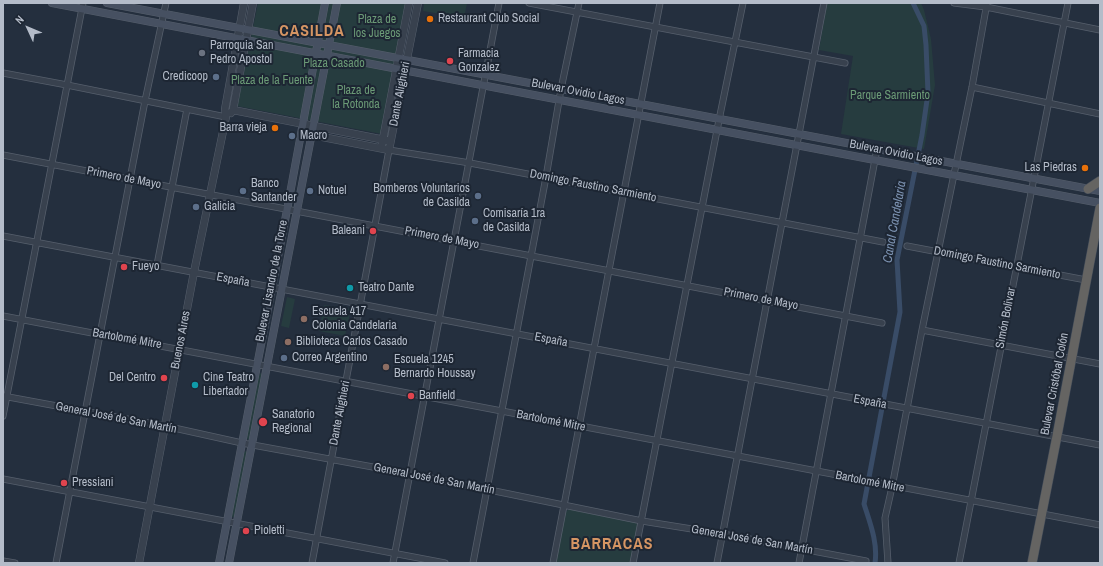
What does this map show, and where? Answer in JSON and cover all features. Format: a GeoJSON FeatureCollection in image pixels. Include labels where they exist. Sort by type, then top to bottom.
{"type":"FeatureCollection","features":[{"type":"Feature","properties":{"kind":"highway"},"geometry":{"type":"LineString","coordinates":[[1088,189],[1100,181]]}},
{"type":"Feature","properties":{"kind":"highway","name":"Bulevar Cristóbal Colón"},"geometry":{"type":"LineString","coordinates":[[1032,563],[1100,208]]}},
{"type":"Feature","properties":{"kind":"main road","name":"Bulevar Ovidio Lagos"},"geometry":{"type":"LineString","coordinates":[[52,3],[83,6],[161,24],[1100,203]]}},
{"type":"Feature","properties":{"kind":"main road","name":"Bulevar Ovidio Lagos"},"geometry":{"type":"LineString","coordinates":[[107,3],[1100,191]]}},
{"type":"Feature","properties":{"kind":"main road","name":"Bulevar Lisandro de la Torre"},"geometry":{"type":"LineString","coordinates":[[220,563],[302,133],[325,3]]}},
{"type":"Feature","properties":{"kind":"main road","name":"Bulevar Lisandro de la Torre"},"geometry":{"type":"LineString","coordinates":[[229,563],[336,3]]}},
{"type":"Feature","properties":{"kind":"street"},"geometry":{"type":"LineString","coordinates":[[56,563],[145,101],[166,3]]}},
{"type":"Feature","properties":{"kind":"street","name":"Buenos Aires"},"geometry":{"type":"LineString","coordinates":[[139,563],[194,272],[226,117],[225,109],[244,3]]}},
{"type":"Feature","properties":{"kind":"street"},"geometry":{"type":"LineString","coordinates":[[3,73],[226,117],[233,110],[253,3]]}},
{"type":"Feature","properties":{"kind":"street","name":"Dante Alighieri"},"geometry":{"type":"LineString","coordinates":[[312,563],[376,226],[389,150],[387,140],[396,69],[409,3]]}},
{"type":"Feature","properties":{"kind":"street","name":"Dante Alighieri"},"geometry":{"type":"LineString","coordinates":[[381,148],[387,140],[407,60],[418,3]]}},
{"type":"Feature","properties":{"kind":"street"},"geometry":{"type":"LineString","coordinates":[[393,563],[470,163],[499,3]]}},
{"type":"Feature","properties":{"kind":"street"},"geometry":{"type":"LineString","coordinates":[[529,3],[845,64]]}},
{"type":"Feature","properties":{"kind":"street"},"geometry":{"type":"LineString","coordinates":[[474,563],[561,89],[579,3]]}},
{"type":"Feature","properties":{"kind":"street"},"geometry":{"type":"LineString","coordinates":[[553,563],[660,3]]}},
{"type":"Feature","properties":{"kind":"street"},"geometry":{"type":"LineString","coordinates":[[633,563],[743,3]]}},
{"type":"Feature","properties":{"kind":"street"},"geometry":{"type":"LineString","coordinates":[[717,563],[824,3]]}},
{"type":"Feature","properties":{"kind":"street"},"geometry":{"type":"LineString","coordinates":[[954,3],[987,5],[1100,30]]}},
{"type":"Feature","properties":{"kind":"street","name":"Simón Bolivar"},"geometry":{"type":"LineString","coordinates":[[959,563],[1068,3]]}},
{"type":"Feature","properties":{"kind":"street"},"geometry":{"type":"LineString","coordinates":[[888,563],[884,523],[922,330],[957,164],[987,5]]}},
{"type":"Feature","properties":{"kind":"street"},"geometry":{"type":"LineString","coordinates":[[3,416],[5,397],[22,319],[83,6]]}},
{"type":"Feature","properties":{"kind":"street"},"geometry":{"type":"LineString","coordinates":[[972,87],[1100,114]]}},
{"type":"Feature","properties":{"kind":"street"},"geometry":{"type":"LineString","coordinates":[[157,265],[187,109]]}},
{"type":"Feature","properties":{"kind":"street"},"geometry":{"type":"LineString","coordinates":[[233,110],[387,140]]}},
{"type":"Feature","properties":{"kind":"street","name":"Domingo Faustino Sarmiento"},"geometry":{"type":"LineString","coordinates":[[302,133],[389,150],[546,177],[884,242]]}},
{"type":"Feature","properties":{"kind":"street"},"geometry":{"type":"LineString","coordinates":[[799,563],[877,150]]}},
{"type":"Feature","properties":{"kind":"street","name":"Primero de Mayo"},"geometry":{"type":"LineString","coordinates":[[3,155],[882,323]]}},
{"type":"Feature","properties":{"kind":"street","name":"España"},"geometry":{"type":"LineString","coordinates":[[3,236],[1100,445]]}},
{"type":"Feature","properties":{"kind":"street","name":"Domingo Faustino Sarmiento"},"geometry":{"type":"LineString","coordinates":[[907,246],[1086,280]]}},
{"type":"Feature","properties":{"kind":"street","name":"Bartolomé Mitre"},"geometry":{"type":"LineString","coordinates":[[3,316],[738,456],[876,484],[1100,525]]}},
{"type":"Feature","properties":{"kind":"street"},"geometry":{"type":"LineString","coordinates":[[922,330],[1100,364]]}},
{"type":"Feature","properties":{"kind":"street","name":"General José de San Martín"},"geometry":{"type":"LineString","coordinates":[[5,397],[165,426],[242,443],[411,474],[642,521],[723,534],[866,561]]}},
{"type":"Feature","properties":{"kind":"street"},"geometry":{"type":"LineString","coordinates":[[3,479],[445,563]]}},
{"type":"Feature","properties":{"kind":"street"},"geometry":{"type":"LineString","coordinates":[[3,561],[15,563]]}},
{"type":"Feature","properties":{"kind":"green space","name":"Plaza Casado"},"geometry":{"type":"Polygon","coordinates":[[[258,3],[408,3],[382,134],[237,106],[258,3]]]}},
{"type":"Feature","properties":{"kind":"green space"},"geometry":{"type":"Polygon","coordinates":[[[424,3],[467,3],[464,18],[423,11],[424,3]]]}},
{"type":"Feature","properties":{"kind":"green space","name":"Parque Sarmiento"},"geometry":{"type":"Polygon","coordinates":[[[827,3],[921,3],[931,39],[935,85],[924,149],[841,134],[853,56],[819,50],[827,3]]]}},
{"type":"Feature","properties":{"kind":"green space"},"geometry":{"type":"Polygon","coordinates":[[[287,297],[295,299],[289,328],[281,326],[287,297]]]}},
{"type":"Feature","properties":{"kind":"green space"},"geometry":{"type":"Polygon","coordinates":[[[324,305],[351,309],[345,336],[319,331],[324,305]]]}},
{"type":"Feature","properties":{"kind":"green space"},"geometry":{"type":"Polygon","coordinates":[[[261,373],[263,374],[250,440],[246,438],[259,375],[261,373]]]}},
{"type":"Feature","properties":{"kind":"green space"},"geometry":{"type":"Polygon","coordinates":[[[246,451],[248,452],[235,518],[231,516],[243,453],[246,451]]]}},
{"type":"Feature","properties":{"kind":"green space"},"geometry":{"type":"Polygon","coordinates":[[[571,508],[634,521],[639,526],[631,563],[556,563],[565,512],[571,508]]]}},
{"type":"Feature","properties":{"kind":"waterway","name":"Canal Candelaria"},"geometry":{"type":"LineString","coordinates":[[875,563],[876,556],[874,541],[864,504],[900,312],[897,260],[922,135],[928,93],[924,26],[913,3]]}},
{"type":"Feature","properties":{"kind":"place","name":"Restaurant Club Social"},"geometry":{"type":"Point","coordinates":[430,19]}},
{"type":"Feature","properties":{"kind":"place","name":"Parroquia San Pedro Apostol"},"geometry":{"type":"Point","coordinates":[202,53]}},
{"type":"Feature","properties":{"kind":"place","name":"Farmacia Gonzalez"},"geometry":{"type":"Point","coordinates":[450,61]}},
{"type":"Feature","properties":{"kind":"place","name":"Credicoop"},"geometry":{"type":"Point","coordinates":[216,77]}},
{"type":"Feature","properties":{"kind":"place","name":"Barra vieja"},"geometry":{"type":"Point","coordinates":[275,128]}},
{"type":"Feature","properties":{"kind":"place","name":"Macro"},"geometry":{"type":"Point","coordinates":[292,136]}},
{"type":"Feature","properties":{"kind":"place","name":"Las Piedras"},"geometry":{"type":"Point","coordinates":[1085,168]}},
{"type":"Feature","properties":{"kind":"place","name":"Banco Santander"},"geometry":{"type":"Point","coordinates":[243,191]}},
{"type":"Feature","properties":{"kind":"place","name":"Notuel"},"geometry":{"type":"Point","coordinates":[310,191]}},
{"type":"Feature","properties":{"kind":"place","name":"Bomberos Voluntarios de Casilda"},"geometry":{"type":"Point","coordinates":[478,196]}},
{"type":"Feature","properties":{"kind":"place","name":"Galicia"},"geometry":{"type":"Point","coordinates":[196,207]}},
{"type":"Feature","properties":{"kind":"place","name":"Comisaría 1ra de Casilda"},"geometry":{"type":"Point","coordinates":[475,221]}},
{"type":"Feature","properties":{"kind":"place","name":"Baleani"},"geometry":{"type":"Point","coordinates":[373,231]}},
{"type":"Feature","properties":{"kind":"place","name":"Fueyo"},"geometry":{"type":"Point","coordinates":[124,267]}},
{"type":"Feature","properties":{"kind":"place","name":"Teatro Dante"},"geometry":{"type":"Point","coordinates":[350,288]}},
{"type":"Feature","properties":{"kind":"place","name":"Escuela 417 Colonia Candelaria"},"geometry":{"type":"Point","coordinates":[304,319]}},
{"type":"Feature","properties":{"kind":"place","name":"Biblioteca Carlos Casado"},"geometry":{"type":"Point","coordinates":[288,342]}},
{"type":"Feature","properties":{"kind":"place","name":"Correo Argentino"},"geometry":{"type":"Point","coordinates":[284,358]}},
{"type":"Feature","properties":{"kind":"place","name":"Escuela 1245 Bernardo Houssay"},"geometry":{"type":"Point","coordinates":[386,367]}},
{"type":"Feature","properties":{"kind":"place","name":"Del Centro"},"geometry":{"type":"Point","coordinates":[164,378]}},
{"type":"Feature","properties":{"kind":"place","name":"Cine Teatro Libertador"},"geometry":{"type":"Point","coordinates":[195,385]}},
{"type":"Feature","properties":{"kind":"place","name":"Banfield"},"geometry":{"type":"Point","coordinates":[411,396]}},
{"type":"Feature","properties":{"kind":"place","name":"Sanatorio Regional"},"geometry":{"type":"Point","coordinates":[263,422]}},
{"type":"Feature","properties":{"kind":"place","name":"Pressiani"},"geometry":{"type":"Point","coordinates":[64,483]}},
{"type":"Feature","properties":{"kind":"place","name":"Pioletti"},"geometry":{"type":"Point","coordinates":[246,531]}},
{"type":"Feature","properties":{"kind":"district","name":"CASILDA"},"geometry":{"type":"Point","coordinates":[312,32]}},
{"type":"Feature","properties":{"kind":"district","name":"BARRACAS"},"geometry":{"type":"Point","coordinates":[612,545]}},
{"type":"Feature","properties":{"kind":"park label","name":"Plaza de los Juegos"},"geometry":{"type":"Point","coordinates":[377,27]}},
{"type":"Feature","properties":{"kind":"park label","name":"Plaza de la Fuente"},"geometry":{"type":"Point","coordinates":[272,81]}},
{"type":"Feature","properties":{"kind":"park label","name":"Plaza de la Rotonda"},"geometry":{"type":"Point","coordinates":[356,98]}}]}
